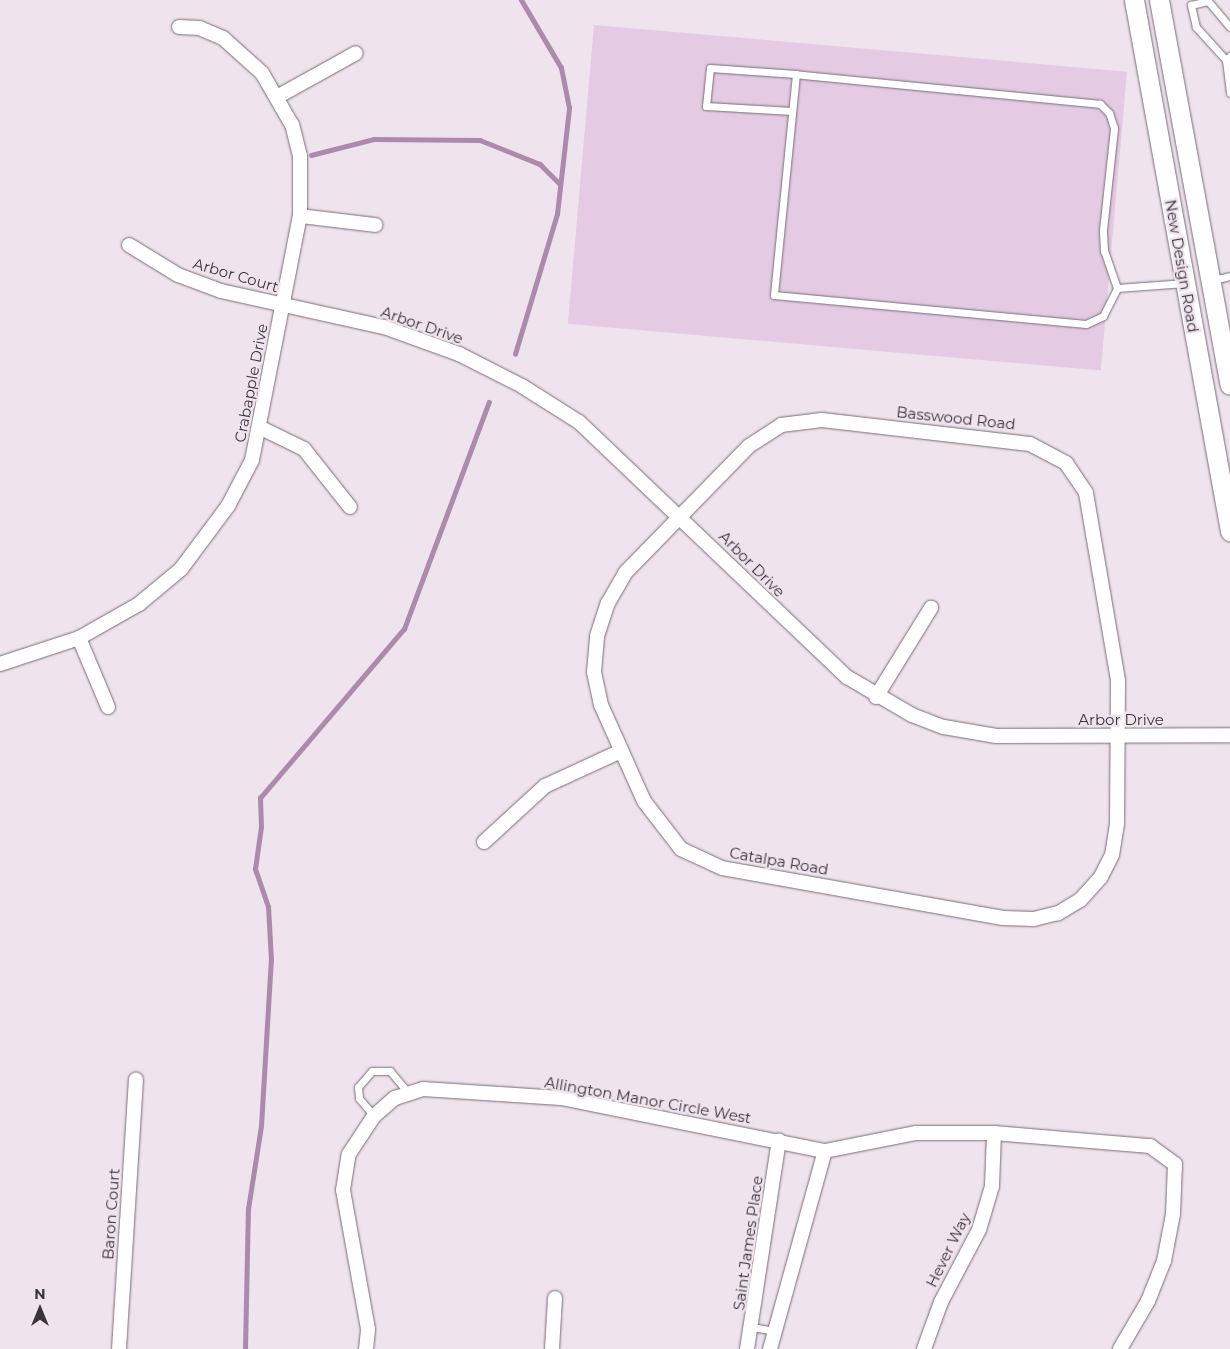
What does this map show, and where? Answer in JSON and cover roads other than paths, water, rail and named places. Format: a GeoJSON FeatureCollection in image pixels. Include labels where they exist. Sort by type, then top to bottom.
{"type":"FeatureCollection","features":[{"type":"Feature","properties":{"kind":"main road","name":"New Design Road"},"geometry":{"type":"LineString","coordinates":[[1134,0],[1230,531]]}},
{"type":"Feature","properties":{"kind":"main road","name":"New Design Road"},"geometry":{"type":"LineString","coordinates":[[1159,0],[1222,278],[1230,386]]}},
{"type":"Feature","properties":{"kind":"main road"},"geometry":{"type":"LineString","coordinates":[[1185,283],[1222,278]]}},
{"type":"Feature","properties":{"kind":"street","name":"Crabapple Drive"},"geometry":{"type":"LineString","coordinates":[[0,664],[79,638],[139,604],[181,569],[228,506],[252,460],[260,428],[300,216],[300,156],[292,125],[262,73],[223,38],[200,28],[179,27]]}},
{"type":"Feature","properties":{"kind":"street"},"geometry":{"type":"LineString","coordinates":[[277,97],[356,53]]}},
{"type":"Feature","properties":{"kind":"street"},"geometry":{"type":"LineString","coordinates":[[300,216],[375,225]]}},
{"type":"Feature","properties":{"kind":"street","name":"Arbor Court"},"geometry":{"type":"LineString","coordinates":[[129,245],[178,275],[283,305]]}},
{"type":"Feature","properties":{"kind":"street","name":"Arbor Drive"},"geometry":{"type":"LineString","coordinates":[[283,305],[384,327],[459,354],[522,386],[579,422],[681,516],[847,677],[876,697],[944,727],[996,736],[1120,737],[1230,735]]}},
{"type":"Feature","properties":{"kind":"street","name":"Basswood Road"},"geometry":{"type":"LineString","coordinates":[[681,516],[749,446],[780,425],[800,421],[1007,438],[1048,452],[1076,474],[1092,511],[1115,646],[1120,737]]}},
{"type":"Feature","properties":{"kind":"street"},"geometry":{"type":"LineString","coordinates":[[260,428],[304,449],[350,507]]}},
{"type":"Feature","properties":{"kind":"street","name":"Catalpa Road"},"geometry":{"type":"LineString","coordinates":[[681,516],[626,573],[599,627],[594,672],[601,705],[620,751],[656,822],[696,859],[722,868],[984,914],[1034,919],[1080,900],[1101,878],[1112,855],[1120,737]]}},
{"type":"Feature","properties":{"kind":"street"},"geometry":{"type":"LineString","coordinates":[[876,697],[931,608]]}},
{"type":"Feature","properties":{"kind":"street"},"geometry":{"type":"LineString","coordinates":[[79,638],[108,707]]}},
{"type":"Feature","properties":{"kind":"street"},"geometry":{"type":"LineString","coordinates":[[484,842],[545,786],[620,751]]}},
{"type":"Feature","properties":{"kind":"street","name":"Baron Court"},"geometry":{"type":"LineString","coordinates":[[119,1349],[136,1080]]}},
{"type":"Feature","properties":{"kind":"street","name":"Allington Manor Circle West"},"geometry":{"type":"LineString","coordinates":[[366,1349],[368,1329],[343,1190],[349,1154],[374,1116],[395,1098],[424,1090],[561,1098],[779,1140],[825,1151]]}},
{"type":"Feature","properties":{"kind":"street"},"geometry":{"type":"LineString","coordinates":[[770,1349],[825,1151],[916,1133],[994,1133],[1150,1146],[1176,1164],[1164,1261],[1148,1301],[1120,1349]]}},
{"type":"Feature","properties":{"kind":"street","name":"Hever Way"},"geometry":{"type":"LineString","coordinates":[[924,1349],[941,1302],[979,1230],[992,1186],[994,1133]]}},
{"type":"Feature","properties":{"kind":"street","name":"Saint James Place"},"geometry":{"type":"LineString","coordinates":[[747,1349],[752,1327],[779,1140]]}},
{"type":"Feature","properties":{"kind":"street"},"geometry":{"type":"LineString","coordinates":[[552,1349],[555,1298]]}},
{"type":"Feature","properties":{"kind":"lane"},"geometry":{"type":"LineString","coordinates":[[1230,27],[1208,1],[1191,5],[1196,27],[1228,58],[1230,92]]}},
{"type":"Feature","properties":{"kind":"lane"},"geometry":{"type":"LineString","coordinates":[[792,112],[706,106],[710,68],[796,74],[1100,104],[1109,113],[1114,128],[1103,230],[1104,251],[1117,288],[1104,316],[1086,324],[774,295],[796,74]]}},
{"type":"Feature","properties":{"kind":"lane"},"geometry":{"type":"LineString","coordinates":[[1117,288],[1185,283]]}},
{"type":"Feature","properties":{"kind":"lane"},"geometry":{"type":"LineString","coordinates":[[374,1116],[359,1098],[358,1087],[372,1071],[390,1071],[409,1094]]}},
{"type":"Feature","properties":{"kind":"lane"},"geometry":{"type":"LineString","coordinates":[[752,1327],[774,1331]]}},
{"type":"Feature","properties":{"kind":"waterway"},"geometry":{"type":"LineString","coordinates":[[515,354],[557,214],[569,108],[561,68],[521,0]]}},
{"type":"Feature","properties":{"kind":"waterway"},"geometry":{"type":"LineString","coordinates":[[311,155],[374,139],[480,140],[540,164],[560,184]]}},
{"type":"Feature","properties":{"kind":"waterway"},"geometry":{"type":"LineString","coordinates":[[245,1349],[248,1209],[261,1126],[271,960],[268,907],[255,869],[261,827],[260,798],[404,629],[489,402]]}}]}
